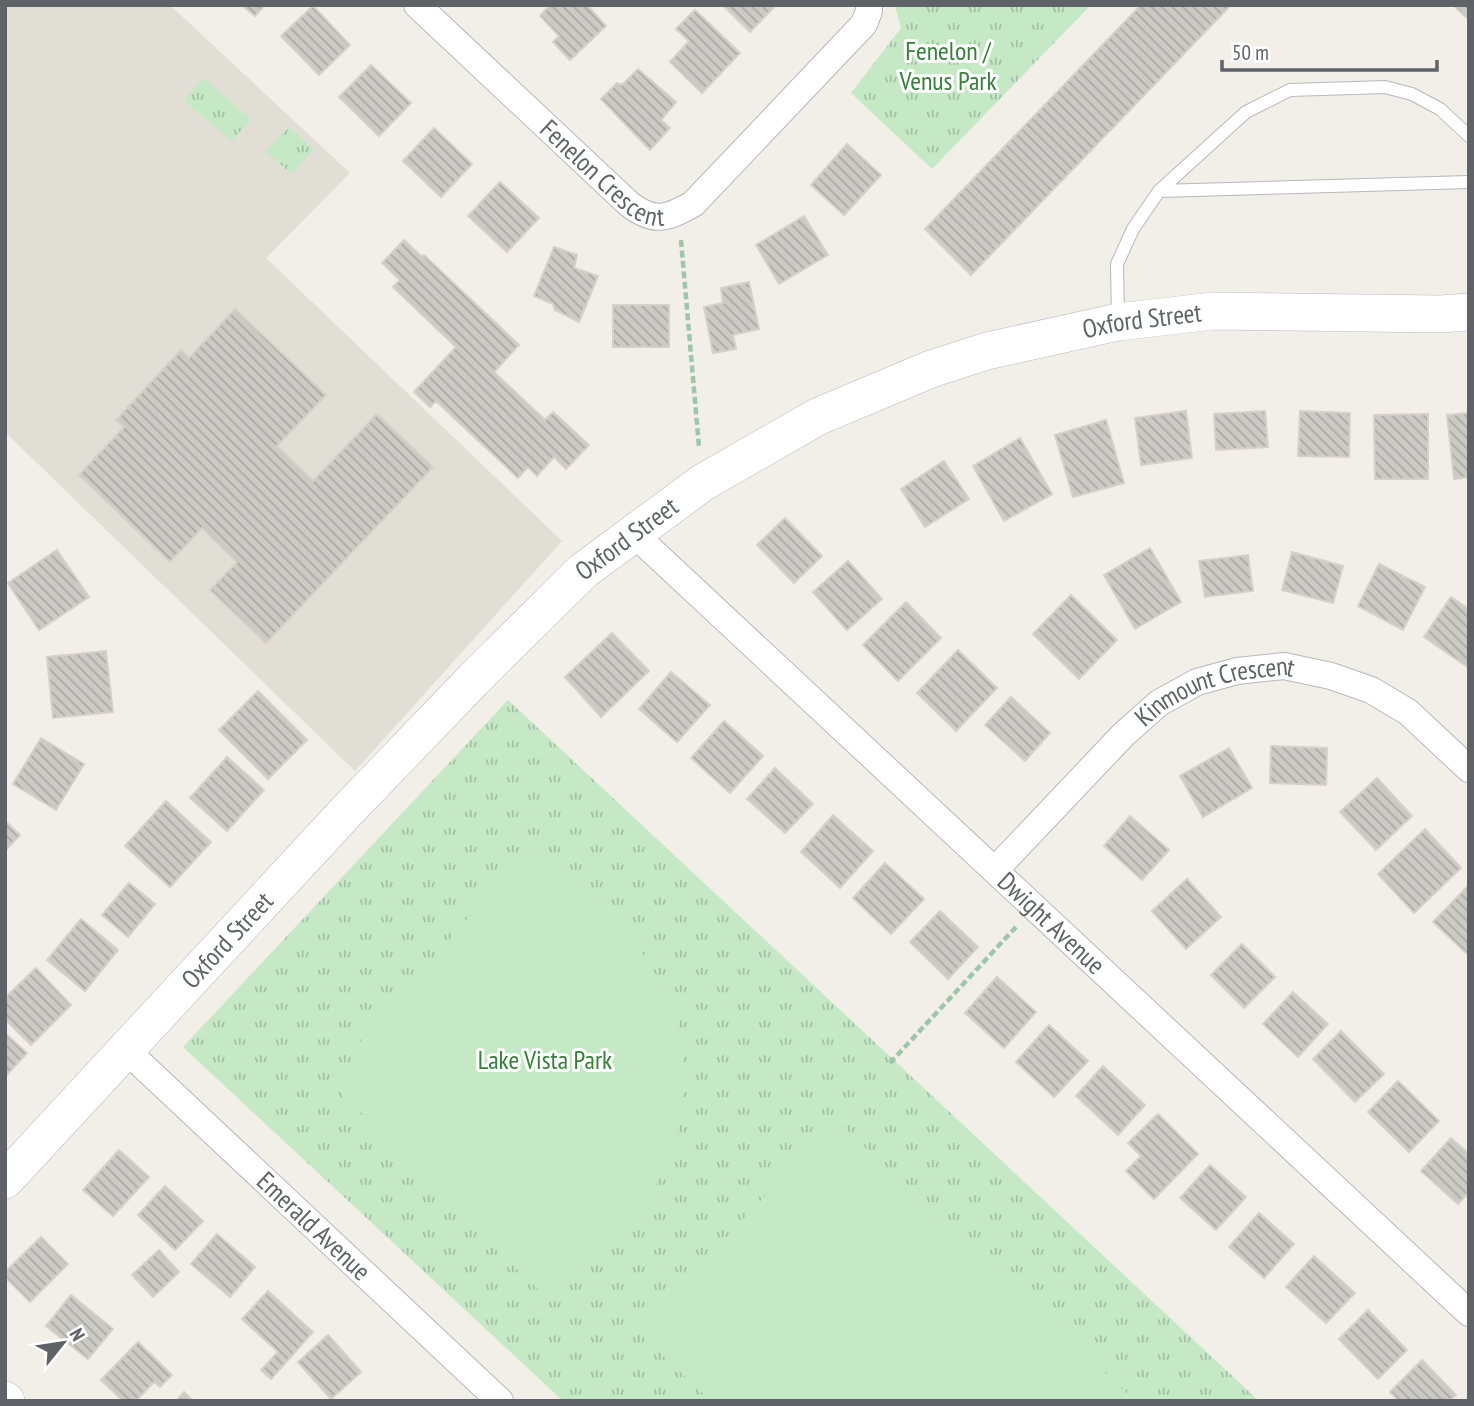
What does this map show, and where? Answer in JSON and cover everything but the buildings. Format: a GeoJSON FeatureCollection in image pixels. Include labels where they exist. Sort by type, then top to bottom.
{"type":"FeatureCollection","features":[{"type":"Feature","properties":{"kind":"street","name":"Fenelon Crescent"},"geometry":{"type":"LineString","coordinates":[[417,5],[629,204],[646,216],[664,217],[693,204],[856,33],[863,24],[869,5]]}},
{"type":"Feature","properties":{"kind":"street","name":"Oxford Street"},"geometry":{"type":"LineString","coordinates":[[5,1180],[346,812],[583,571],[702,483],[817,417],[931,369],[987,351],[1118,322],[1213,311],[1440,314],[1469,312]]}},
{"type":"Feature","properties":{"kind":"street","name":"Dwight Avenue"},"geometry":{"type":"LineString","coordinates":[[633,533],[1469,1313]]}},
{"type":"Feature","properties":{"kind":"street","name":"Kinmount Crescent"},"geometry":{"type":"LineString","coordinates":[[995,870],[1123,735],[1159,703],[1197,682],[1237,671],[1284,666],[1331,676],[1371,690],[1408,712],[1469,769]]}},
{"type":"Feature","properties":{"kind":"street","name":"Emerald Avenue"},"geometry":{"type":"LineString","coordinates":[[127,1051],[500,1401]]}},
{"type":"Feature","properties":{"kind":"lane"},"geometry":{"type":"LineString","coordinates":[[1118,322],[1117,264],[1133,229],[1159,191],[1246,112],[1290,90],[1385,87],[1412,94],[1440,109],[1469,136]]}},
{"type":"Feature","properties":{"kind":"lane"},"geometry":{"type":"LineString","coordinates":[[1159,191],[1469,181]]}},
{"type":"Feature","properties":{"kind":"path"},"geometry":{"type":"LineString","coordinates":[[679,212],[702,483]]}},
{"type":"Feature","properties":{"kind":"path"},"geometry":{"type":"LineString","coordinates":[[890,1063],[1033,908]]}},
{"type":"Feature","properties":{"kind":"shaded area"},"geometry":{"type":"Polygon","coordinates":[[[5,5],[170,5],[350,173],[266,258],[562,541],[355,771],[5,432],[5,5]]]}},
{"type":"Feature","properties":{"kind":"green space","name":"Fenelon / Venus Park"},"geometry":{"type":"Polygon","coordinates":[[[895,5],[1091,5],[932,169],[851,93],[901,28],[895,5]]]}},
{"type":"Feature","properties":{"kind":"green space"},"geometry":{"type":"Polygon","coordinates":[[[203,78],[251,119],[232,141],[184,101],[203,78]]]}},
{"type":"Feature","properties":{"kind":"green space"},"geometry":{"type":"Polygon","coordinates":[[[289,127],[314,150],[291,174],[266,151],[289,127]]]}},
{"type":"Feature","properties":{"kind":"green space","name":"Lake Vista Park"},"geometry":{"type":"Polygon","coordinates":[[[508,700],[1259,1401],[563,1401],[183,1047],[508,700]]]}},
{"type":"Feature","properties":{"kind":"green space"},"geometry":{"type":"Polygon","coordinates":[[[532,845],[591,897],[642,953],[661,984],[675,1018],[683,1055],[680,1118],[665,1169],[624,1228],[553,1303],[361,1122],[365,1116],[336,1089],[336,1077],[362,1049],[358,1044],[532,845]]]}},
{"type":"Feature","properties":{"kind":"green space"},"geometry":{"type":"Polygon","coordinates":[[[836,1120],[1135,1401],[711,1401],[638,1332],[836,1120]]]}}]}
